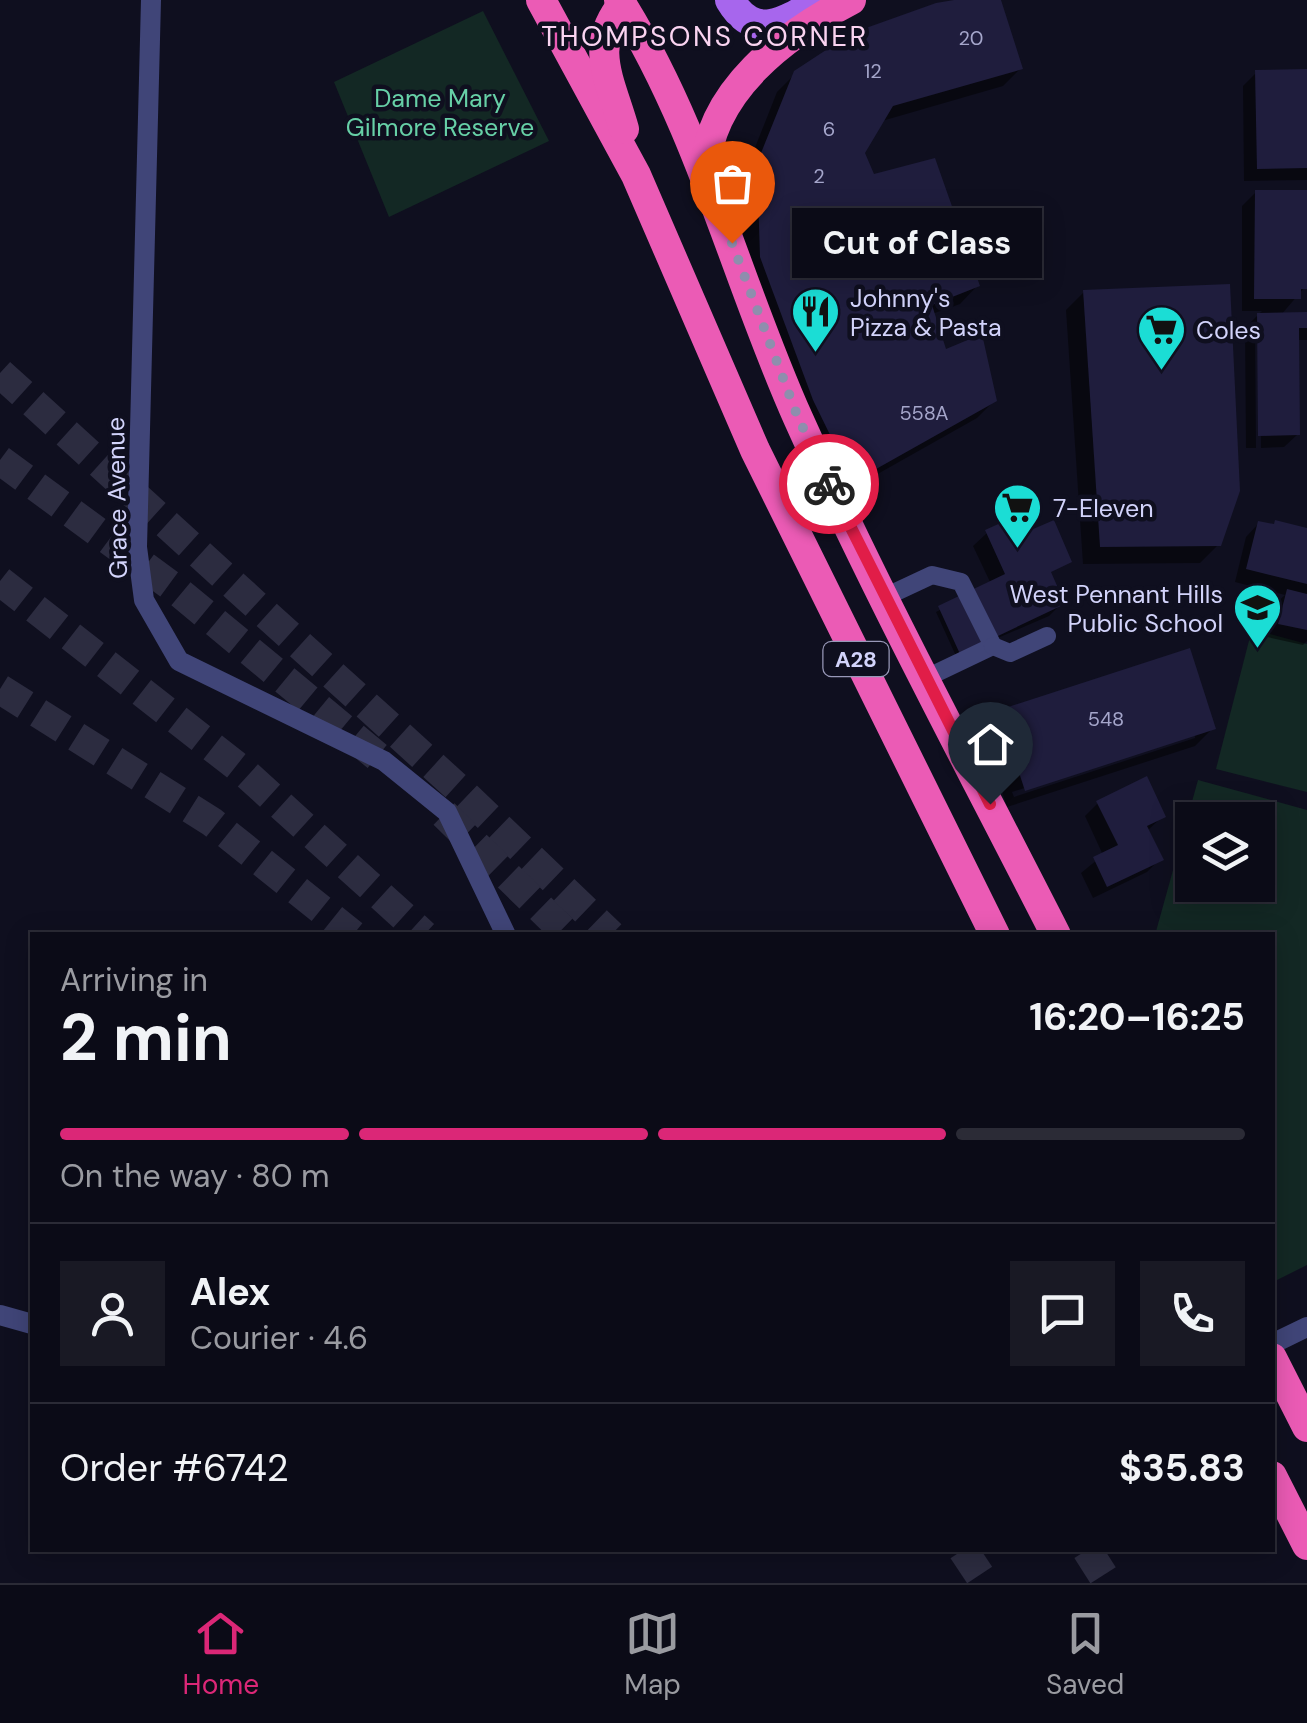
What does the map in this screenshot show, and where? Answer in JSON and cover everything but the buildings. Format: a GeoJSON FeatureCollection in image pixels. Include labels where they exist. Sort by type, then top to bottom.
{"type":"FeatureCollection","features":[{"type":"Feature","properties":{"kind":"highway","name":"A28"},"geometry":{"type":"LineString","coordinates":[[542,0],[636,175],[755,450],[994,932]]}},
{"type":"Feature","properties":{"kind":"highway"},"geometry":{"type":"LineString","coordinates":[[705,172],[707,148],[716,123],[748,77],[779,46],[851,0]]}},
{"type":"Feature","properties":{"kind":"highway","name":"A28"},"geometry":{"type":"LineString","coordinates":[[623,2],[705,172],[797,415],[1054,932]]}},
{"type":"Feature","properties":{"kind":"highway"},"geometry":{"type":"LineString","coordinates":[[623,2],[607,26],[603,51],[636,175]]}},
{"type":"Feature","properties":{"kind":"highway"},"geometry":{"type":"LineString","coordinates":[[1275,1364],[1307,1427]]}},
{"type":"Feature","properties":{"kind":"highway"},"geometry":{"type":"LineString","coordinates":[[1275,1482],[1307,1545]]}},
{"type":"Feature","properties":{"kind":"main road"},"geometry":{"type":"LineString","coordinates":[[730,0],[744,16],[770,25],[784,23],[820,0]]}},
{"type":"Feature","properties":{"kind":"street","name":"Grace Avenue"},"geometry":{"type":"LineString","coordinates":[[152,0],[137,548],[144,600],[179,661],[384,761],[448,812],[505,932]]}},
{"type":"Feature","properties":{"kind":"street"},"geometry":{"type":"LineString","coordinates":[[0,1316],[30,1324]]}},
{"type":"Feature","properties":{"kind":"street"},"geometry":{"type":"LineString","coordinates":[[1275,1343],[1307,1327]]}},
{"type":"Feature","properties":{"kind":"lane"},"geometry":{"type":"LineString","coordinates":[[885,597],[932,575],[961,582],[993,646],[1010,652],[1047,636]]}},
{"type":"Feature","properties":{"kind":"lane"},"geometry":{"type":"LineString","coordinates":[[926,678],[993,646]]}},
{"type":"Feature","properties":{"kind":"green space","name":"Dame Mary Gilmore Reserve"},"geometry":{"type":"Polygon","coordinates":[[[483,11],[549,141],[389,217],[334,82],[483,11]]]}},
{"type":"Feature","properties":{"kind":"green space"},"geometry":{"type":"Polygon","coordinates":[[[1252,629],[1307,644],[1307,792],[1216,769],[1252,629]]]}},
{"type":"Feature","properties":{"kind":"green space"},"geometry":{"type":"Polygon","coordinates":[[[1198,780],[1307,810],[1307,1265],[1277,1280],[1275,1276],[1275,932],[1156,932],[1175,863],[1175,902],[1275,902],[1275,802],[1192,802],[1198,780]]]}},
{"type":"Feature","properties":{"kind":"tunnel"},"geometry":{"type":"LineString","coordinates":[[0,373],[461,791],[608,932]]}},
{"type":"Feature","properties":{"kind":"tunnel"},"geometry":{"type":"LineString","coordinates":[[0,460],[174,588],[379,758]]}},
{"type":"Feature","properties":{"kind":"tunnel"},"geometry":{"type":"LineString","coordinates":[[0,581],[243,771],[421,932]]}},
{"type":"Feature","properties":{"kind":"tunnel"},"geometry":{"type":"LineString","coordinates":[[0,689],[212,822],[349,932]]}},
{"type":"Feature","properties":{"kind":"tunnel"},"geometry":{"type":"LineString","coordinates":[[444,814],[565,932]]}},
{"type":"Feature","properties":{"kind":"tunnel"},"geometry":{"type":"LineString","coordinates":[[964,1552],[985,1583]]}},
{"type":"Feature","properties":{"kind":"tunnel"},"geometry":{"type":"LineString","coordinates":[[1088,1552],[1108,1583]]}},
{"type":"Feature","properties":{"kind":"way so far"},"geometry":{"type":"LineString","coordinates":[[732,243],[797,415],[829,484]]}},
{"type":"Feature","properties":{"kind":"place","name":"Cut of Class"},"geometry":{"type":"Point","coordinates":[732,243]}},
{"type":"Feature","properties":{"kind":"place","name":"Johnny's Pizza & Pasta"},"geometry":{"type":"Point","coordinates":[815,354]}},
{"type":"Feature","properties":{"kind":"place","name":"Coles"},"geometry":{"type":"Point","coordinates":[1161,372]}},
{"type":"Feature","properties":{"kind":"place","name":"7-Eleven"},"geometry":{"type":"Point","coordinates":[1018,550]}},
{"type":"Feature","properties":{"kind":"place","name":"West Pennant Hills Public School"},"geometry":{"type":"Point","coordinates":[1258,650]}},
{"type":"Feature","properties":{"kind":"district","name":"THOMPSONS CORNER"},"geometry":{"type":"Point","coordinates":[705,36]}},
{"type":"Feature","properties":{"kind":"route"},"geometry":{"type":"LineString","coordinates":[[829,484],[990,804]]}}]}
